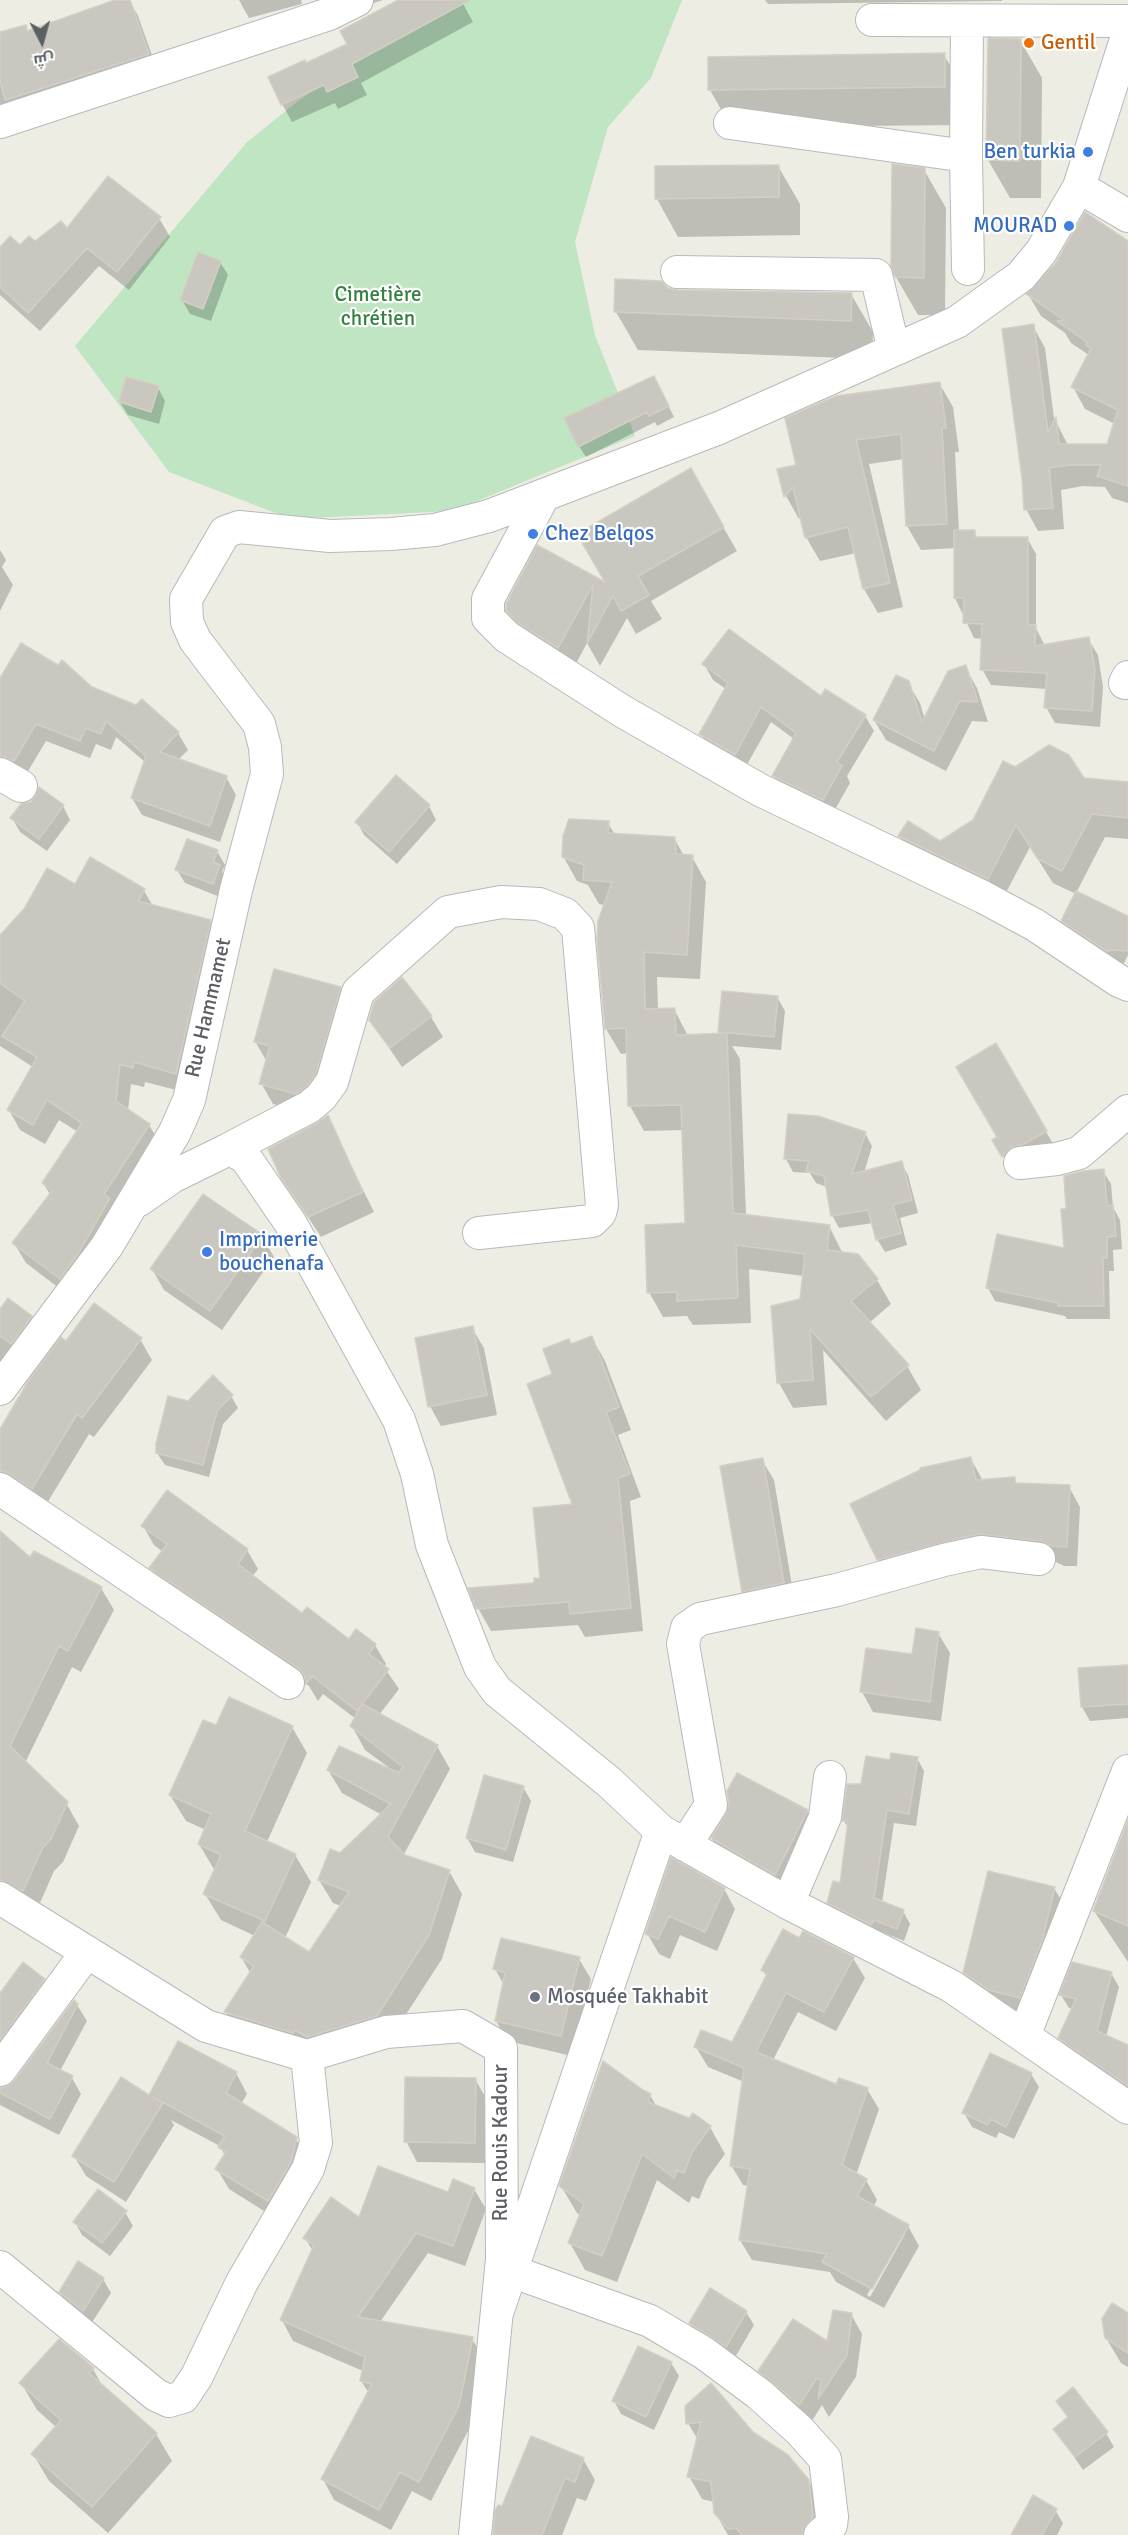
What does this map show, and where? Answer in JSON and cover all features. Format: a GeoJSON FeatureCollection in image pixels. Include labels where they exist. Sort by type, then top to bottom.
{"type":"FeatureCollection","features":[{"type":"Feature","properties":{"kind":"street"},"geometry":{"type":"LineString","coordinates":[[0,122],[327,7],[357,0]]}},
{"type":"Feature","properties":{"kind":"street"},"geometry":{"type":"LineString","coordinates":[[872,20],[1128,21]]}},
{"type":"Feature","properties":{"kind":"street"},"geometry":{"type":"LineString","coordinates":[[967,21],[968,269]]}},
{"type":"Feature","properties":{"kind":"street"},"geometry":{"type":"LineString","coordinates":[[1128,33],[1079,187],[1041,252],[1021,276],[957,322],[719,428],[544,495],[488,599],[488,618],[507,637],[622,711],[760,790],[983,897],[1035,926],[1128,985]]}},
{"type":"Feature","properties":{"kind":"street"},"geometry":{"type":"LineString","coordinates":[[730,123],[966,156]]}},
{"type":"Feature","properties":{"kind":"street"},"geometry":{"type":"LineString","coordinates":[[1079,187],[1128,216]]}},
{"type":"Feature","properties":{"kind":"street"},"geometry":{"type":"LineString","coordinates":[[678,272],[876,274],[894,350]]}},
{"type":"Feature","properties":{"kind":"street","name":"Rue Hammamet"},"geometry":{"type":"LineString","coordinates":[[0,1389],[107,1246],[175,1132],[189,1100],[236,890],[267,774],[265,747],[259,724],[195,640],[187,622],[186,599],[225,532],[239,527],[330,536],[435,530],[489,516],[544,495]]}},
{"type":"Feature","properties":{"kind":"street"},"geometry":{"type":"LineString","coordinates":[[132,1205],[172,1177],[309,1107],[321,1097],[332,1082],[358,992],[448,912],[501,902],[539,904],[565,915],[578,928],[602,1205],[600,1213],[592,1221],[479,1233]]}},
{"type":"Feature","properties":{"kind":"street"},"geometry":{"type":"LineString","coordinates":[[1020,1164],[1057,1159],[1079,1152],[1128,1111]]}},
{"type":"Feature","properties":{"kind":"street"},"geometry":{"type":"LineString","coordinates":[[229,1149],[244,1157],[291,1224],[399,1420],[417,1474],[432,1545],[480,1667],[497,1691],[609,1782],[673,1838],[788,1904],[951,1986],[1128,2107]]}},
{"type":"Feature","properties":{"kind":"street"},"geometry":{"type":"LineString","coordinates":[[0,1489],[288,1683]]}},
{"type":"Feature","properties":{"kind":"street"},"geometry":{"type":"LineString","coordinates":[[497,2313],[673,1838],[711,1805],[683,1644],[687,1628],[700,1619],[837,1590],[981,1552],[1040,1559]]}},
{"type":"Feature","properties":{"kind":"street"},"geometry":{"type":"LineString","coordinates":[[788,1904],[825,1817],[830,1777]]}},
{"type":"Feature","properties":{"kind":"street"},"geometry":{"type":"LineString","coordinates":[[1024,2036],[1127,1777]]}},
{"type":"Feature","properties":{"kind":"street"},"geometry":{"type":"LineString","coordinates":[[0,1898],[206,2025],[307,2056],[316,2144],[308,2169],[242,2282],[197,2376],[183,2397],[170,2401],[156,2395],[0,2267]]}},
{"type":"Feature","properties":{"kind":"street"},"geometry":{"type":"LineString","coordinates":[[0,2070],[87,1952]]}},
{"type":"Feature","properties":{"kind":"street","name":"Rue Rouis Kadour"},"geometry":{"type":"LineString","coordinates":[[307,2056],[386,2032],[463,2026],[501,2048],[502,2259],[475,2535]]}},
{"type":"Feature","properties":{"kind":"street"},"geometry":{"type":"LineString","coordinates":[[511,2271],[650,2321],[704,2353],[759,2394],[800,2431],[825,2459],[832,2517],[831,2525],[820,2535]]}},
{"type":"Feature","properties":{"kind":"green space","name":"Cimetière chrétien"},"geometry":{"type":"Polygon","coordinates":[[[439,0],[682,0],[651,78],[608,127],[575,242],[595,335],[635,436],[453,511],[291,519],[169,472],[75,346],[247,142],[297,102],[439,0]]]}},
{"type":"Feature","properties":{"kind":"building"},"geometry":{"type":"Polygon","coordinates":[[[115,0],[130,0],[149,54],[5,100],[0,81],[0,32],[26,25],[27,31],[115,0]]]}},
{"type":"Feature","properties":{"kind":"building"},"geometry":{"type":"Polygon","coordinates":[[[398,0],[470,0],[352,64],[358,77],[327,92],[324,85],[281,105],[268,77],[347,44],[340,31],[398,0]]]}},
{"type":"Feature","properties":{"kind":"building"},"geometry":{"type":"Polygon","coordinates":[[[988,38],[1021,39],[1020,161],[986,160],[988,38]]]}},
{"type":"Feature","properties":{"kind":"building"},"geometry":{"type":"Polygon","coordinates":[[[945,53],[945,87],[708,90],[708,57],[945,53]]]}},
{"type":"Feature","properties":{"kind":"building"},"geometry":{"type":"Polygon","coordinates":[[[892,164],[925,168],[924,278],[895,277],[891,266],[892,164]]]}},
{"type":"Feature","properties":{"kind":"building"},"geometry":{"type":"Polygon","coordinates":[[[779,165],[779,197],[655,199],[655,166],[779,165]]]}},
{"type":"Feature","properties":{"kind":"building"},"geometry":{"type":"Polygon","coordinates":[[[108,176],[161,217],[117,272],[87,248],[28,313],[0,287],[0,247],[10,236],[20,245],[29,236],[35,241],[61,221],[67,228],[108,176]]]}},
{"type":"Feature","properties":{"kind":"building"},"geometry":{"type":"Polygon","coordinates":[[[1085,212],[1128,241],[1128,486],[1097,476],[1101,465],[1049,468],[1053,508],[1024,510],[1022,478],[1002,329],[1034,324],[1048,432],[1056,417],[1059,444],[1107,444],[1118,410],[1071,387],[1091,348],[1086,345],[1087,342],[1057,321],[1064,320],[1026,294],[1055,264],[1085,212]]]}},
{"type":"Feature","properties":{"kind":"building"},"geometry":{"type":"Polygon","coordinates":[[[198,252],[221,261],[203,309],[180,300],[198,252]]]}},
{"type":"Feature","properties":{"kind":"building"},"geometry":{"type":"Polygon","coordinates":[[[615,279],[661,281],[668,288],[677,290],[852,293],[851,321],[614,312],[615,279]]]}},
{"type":"Feature","properties":{"kind":"building"},"geometry":{"type":"Polygon","coordinates":[[[654,376],[669,406],[649,416],[647,412],[578,447],[564,418],[654,376]]]}},
{"type":"Feature","properties":{"kind":"building"},"geometry":{"type":"Polygon","coordinates":[[[126,377],[159,386],[151,412],[119,402],[126,377]]]}},
{"type":"Feature","properties":{"kind":"building"},"geometry":{"type":"Polygon","coordinates":[[[940,382],[946,428],[942,428],[947,524],[906,526],[901,434],[856,440],[890,583],[863,589],[848,527],[805,538],[793,487],[784,497],[777,469],[796,465],[785,418],[836,396],[940,382]]]}},
{"type":"Feature","properties":{"kind":"building"},"geometry":{"type":"Polygon","coordinates":[[[691,468],[724,527],[638,576],[649,595],[621,611],[613,596],[587,644],[593,585],[558,648],[518,623],[506,611],[506,604],[537,545],[605,582],[577,534],[691,468]]]}},
{"type":"Feature","properties":{"kind":"building"},"geometry":{"type":"Polygon","coordinates":[[[954,530],[975,530],[975,537],[1028,537],[1028,625],[1036,625],[1035,646],[1089,637],[1095,669],[1092,711],[1044,708],[1047,673],[980,670],[982,624],[963,623],[964,598],[954,598],[954,530]]]}},
{"type":"Feature","properties":{"kind":"building"},"geometry":{"type":"Polygon","coordinates":[[[729,629],[821,696],[825,689],[866,715],[837,762],[842,766],[823,800],[772,776],[796,733],[761,707],[735,755],[699,734],[728,683],[702,664],[729,629]]]}},
{"type":"Feature","properties":{"kind":"building"},"geometry":{"type":"Polygon","coordinates":[[[21,643],[58,665],[62,660],[92,687],[136,705],[142,699],[179,732],[160,752],[227,776],[210,826],[131,798],[146,756],[106,721],[101,734],[86,728],[80,741],[36,724],[14,761],[0,756],[0,678],[21,643]]]}},
{"type":"Feature","properties":{"kind":"building"},"geometry":{"type":"Polygon","coordinates":[[[966,665],[978,702],[960,701],[934,751],[873,720],[896,675],[909,681],[922,722],[948,671],[966,665]]]}},
{"type":"Feature","properties":{"kind":"building"},"geometry":{"type":"Polygon","coordinates":[[[1049,745],[1069,755],[1084,778],[1128,782],[1128,818],[1092,814],[1062,871],[1038,859],[1016,825],[988,879],[898,836],[908,821],[940,841],[973,820],[1003,761],[1015,767],[1049,745]]]}},
{"type":"Feature","properties":{"kind":"building"},"geometry":{"type":"Polygon","coordinates":[[[396,775],[430,805],[389,852],[355,822],[396,775]]]}},
{"type":"Feature","properties":{"kind":"building"},"geometry":{"type":"Polygon","coordinates":[[[39,787],[64,805],[39,839],[10,818],[21,804],[30,802],[39,787]]]}},
{"type":"Feature","properties":{"kind":"building"},"geometry":{"type":"Polygon","coordinates":[[[569,819],[609,821],[608,833],[675,837],[676,854],[693,855],[687,955],[644,952],[645,1009],[675,1008],[676,1035],[727,1033],[733,1213],[830,1225],[827,1250],[858,1254],[878,1279],[851,1301],[909,1365],[871,1397],[810,1329],[813,1380],[777,1383],[771,1306],[800,1299],[805,1254],[736,1245],[738,1298],[677,1301],[677,1292],[647,1293],[645,1225],[685,1223],[681,1105],[628,1106],[626,1028],[605,1029],[597,939],[598,921],[612,882],[583,880],[584,865],[562,857],[563,836],[569,819]]]}},
{"type":"Feature","properties":{"kind":"building"},"geometry":{"type":"Polygon","coordinates":[[[187,839],[218,850],[213,862],[220,865],[213,884],[175,870],[187,839]]]}},
{"type":"Feature","properties":{"kind":"building"},"geometry":{"type":"Polygon","coordinates":[[[90,857],[145,889],[138,901],[211,920],[176,1074],[134,1062],[133,1068],[120,1064],[116,1101],[150,1124],[104,1194],[110,1198],[78,1254],[60,1279],[12,1243],[52,1191],[42,1183],[82,1123],[47,1100],[33,1125],[7,1110],[37,1057],[2,1036],[25,1001],[0,983],[0,935],[24,909],[47,868],[75,884],[90,857]]]}},
{"type":"Feature","properties":{"kind":"building"},"geometry":{"type":"Polygon","coordinates":[[[1076,891],[1128,916],[1128,951],[1109,950],[1108,952],[1061,921],[1076,891]]]}},
{"type":"Feature","properties":{"kind":"building"},"geometry":{"type":"Polygon","coordinates":[[[274,969],[341,987],[316,1074],[308,1085],[296,1094],[259,1084],[270,1046],[254,1042],[274,969]]]}},
{"type":"Feature","properties":{"kind":"building"},"geometry":{"type":"Polygon","coordinates":[[[402,977],[432,1016],[390,1048],[369,1020],[374,1002],[402,977]]]}},
{"type":"Feature","properties":{"kind":"building"},"geometry":{"type":"Polygon","coordinates":[[[722,991],[778,996],[774,1037],[718,1032],[722,991]]]}},
{"type":"Feature","properties":{"kind":"building"},"geometry":{"type":"Polygon","coordinates":[[[996,1043],[1047,1131],[1024,1144],[1010,1148],[1002,1157],[992,1140],[997,1137],[956,1067],[996,1043]]]}},
{"type":"Feature","properties":{"kind":"building"},"geometry":{"type":"Polygon","coordinates":[[[788,1114],[818,1116],[866,1132],[852,1174],[902,1161],[912,1200],[893,1205],[901,1233],[876,1240],[868,1210],[831,1216],[824,1176],[806,1171],[809,1161],[784,1159],[788,1114]]]}},
{"type":"Feature","properties":{"kind":"building"},"geometry":{"type":"Polygon","coordinates":[[[328,1115],[363,1192],[308,1217],[281,1178],[268,1149],[328,1115]]]}},
{"type":"Feature","properties":{"kind":"building"},"geometry":{"type":"Polygon","coordinates":[[[1104,1169],[1107,1206],[1113,1205],[1116,1236],[1107,1237],[1107,1258],[1103,1258],[1104,1306],[1058,1306],[1058,1303],[986,1288],[997,1234],[1064,1248],[1061,1209],[1066,1209],[1064,1176],[1104,1169]]]}},
{"type":"Feature","properties":{"kind":"building","name":"Imprimerie bouchenafa"},"geometry":{"type":"Polygon","coordinates":[[[203,1194],[263,1235],[210,1311],[150,1269],[203,1194]]]}},
{"type":"Feature","properties":{"kind":"building"},"geometry":{"type":"Polygon","coordinates":[[[8,1298],[32,1316],[11,1344],[0,1336],[0,1309],[8,1298]]]}},
{"type":"Feature","properties":{"kind":"building"},"geometry":{"type":"Polygon","coordinates":[[[94,1303],[142,1338],[82,1418],[77,1414],[32,1489],[10,1474],[0,1471],[0,1429],[29,1380],[61,1337],[66,1341],[94,1303]]]}},
{"type":"Feature","properties":{"kind":"building"},"geometry":{"type":"Polygon","coordinates":[[[473,1326],[487,1395],[428,1407],[415,1338],[473,1326]]]}},
{"type":"Feature","properties":{"kind":"building"},"geometry":{"type":"Polygon","coordinates":[[[592,1336],[619,1407],[606,1412],[630,1474],[618,1478],[631,1608],[570,1614],[569,1602],[476,1609],[468,1588],[534,1583],[534,1578],[540,1578],[533,1508],[572,1504],[527,1384],[552,1374],[543,1349],[569,1339],[571,1344],[592,1336]]]}},
{"type":"Feature","properties":{"kind":"building"},"geometry":{"type":"Polygon","coordinates":[[[213,1375],[233,1395],[217,1411],[203,1465],[156,1453],[156,1444],[168,1396],[188,1401],[213,1375]]]}},
{"type":"Feature","properties":{"kind":"building"},"geometry":{"type":"Polygon","coordinates":[[[971,1457],[976,1480],[1015,1477],[1015,1483],[1070,1485],[1067,1547],[1051,1546],[1041,1541],[978,1534],[877,1560],[850,1504],[920,1468],[971,1457]]]}},
{"type":"Feature","properties":{"kind":"building"},"geometry":{"type":"Polygon","coordinates":[[[763,1458],[784,1583],[742,1592],[720,1466],[763,1458]]]}},
{"type":"Feature","properties":{"kind":"building"},"geometry":{"type":"Polygon","coordinates":[[[167,1490],[248,1549],[238,1564],[302,1613],[307,1607],[349,1639],[356,1629],[376,1644],[369,1654],[389,1669],[357,1711],[312,1676],[306,1684],[304,1675],[298,1668],[149,1568],[167,1544],[141,1526],[167,1490]]]}},
{"type":"Feature","properties":{"kind":"building"},"geometry":{"type":"Polygon","coordinates":[[[0,1531],[30,1557],[34,1551],[102,1587],[68,1651],[59,1646],[10,1746],[68,1802],[51,1839],[42,1849],[23,1891],[0,1880],[0,1531]]]}},
{"type":"Feature","properties":{"kind":"building"},"geometry":{"type":"Polygon","coordinates":[[[916,1628],[939,1632],[930,1702],[860,1692],[866,1648],[912,1654],[916,1628]]]}},
{"type":"Feature","properties":{"kind":"building"},"geometry":{"type":"Polygon","coordinates":[[[1128,1665],[1128,1704],[1081,1707],[1078,1668],[1128,1665]]]}},
{"type":"Feature","properties":{"kind":"building"},"geometry":{"type":"Polygon","coordinates":[[[229,1697],[293,1726],[245,1831],[296,1854],[265,1921],[203,1894],[221,1855],[198,1844],[211,1814],[169,1795],[203,1720],[216,1725],[229,1697]]]}},
{"type":"Feature","properties":{"kind":"building"},"geometry":{"type":"Polygon","coordinates":[[[362,1704],[438,1745],[388,1837],[405,1855],[450,1870],[429,1935],[377,2016],[307,2037],[295,2030],[293,2033],[224,2012],[254,1966],[240,1957],[262,1922],[309,1952],[349,1892],[318,1880],[330,1849],[340,1853],[391,1804],[327,1770],[339,1746],[399,1773],[403,1767],[350,1726],[362,1704]]]}},
{"type":"Feature","properties":{"kind":"building"},"geometry":{"type":"Polygon","coordinates":[[[891,1753],[918,1757],[909,1814],[887,1810],[874,1898],[904,1910],[897,1929],[874,1920],[871,1925],[827,1903],[833,1881],[840,1883],[848,1821],[842,1821],[847,1784],[861,1784],[866,1756],[890,1760],[891,1753]]]}},
{"type":"Feature","properties":{"kind":"building"},"geometry":{"type":"Polygon","coordinates":[[[737,1773],[808,1810],[775,1875],[711,1838],[726,1814],[729,1803],[727,1791],[737,1773]]]}},
{"type":"Feature","properties":{"kind":"building"},"geometry":{"type":"Polygon","coordinates":[[[484,1775],[524,1786],[506,1850],[466,1838],[484,1775]]]}},
{"type":"Feature","properties":{"kind":"building"},"geometry":{"type":"Polygon","coordinates":[[[1128,1820],[1128,1926],[1093,1911],[1128,1820]]]}},
{"type":"Feature","properties":{"kind":"building"},"geometry":{"type":"Polygon","coordinates":[[[671,1857],[725,1888],[705,1932],[669,1916],[658,1939],[645,1934],[671,1857]]]}},
{"type":"Feature","properties":{"kind":"building"},"geometry":{"type":"Polygon","coordinates":[[[988,1871],[1055,1887],[1042,1941],[1020,1998],[989,1990],[963,1973],[988,1871]]]}},
{"type":"Feature","properties":{"kind":"building"},"geometry":{"type":"Polygon","coordinates":[[[783,1929],[799,1938],[803,1931],[854,1957],[824,2012],[786,1993],[756,2052],[836,2084],[839,2078],[868,2088],[842,2165],[867,2179],[857,2196],[909,2225],[872,2289],[822,2262],[827,2254],[739,2240],[750,2169],[730,2166],[744,2068],[694,2047],[701,2030],[732,2042],[767,1974],[761,1970],[783,1929]]]}},
{"type":"Feature","properties":{"kind":"building","name":"Mosquée Takhabit"},"geometry":{"type":"Polygon","coordinates":[[[501,1938],[580,1957],[561,2036],[495,2021],[505,1973],[493,1969],[501,1938]]]}},
{"type":"Feature","properties":{"kind":"building"},"geometry":{"type":"Polygon","coordinates":[[[23,1962],[45,1979],[0,2040],[0,1993],[23,1962]]]}},
{"type":"Feature","properties":{"kind":"building"},"geometry":{"type":"Polygon","coordinates":[[[1072,1962],[1112,1972],[1097,2031],[1128,2045],[1128,2086],[1058,2038],[1076,1999],[1059,1995],[1072,1962]]]}},
{"type":"Feature","properties":{"kind":"building"},"geometry":{"type":"Polygon","coordinates":[[[74,2000],[78,2004],[47,2063],[73,2076],[50,2119],[0,2093],[0,2088],[14,2081],[74,2000]]]}},
{"type":"Feature","properties":{"kind":"building"},"geometry":{"type":"Polygon","coordinates":[[[178,2041],[237,2072],[226,2093],[297,2137],[291,2162],[268,2201],[215,2169],[226,2152],[218,2147],[225,2136],[153,2097],[163,2103],[114,2182],[72,2156],[121,2077],[149,2095],[178,2041]]]}},
{"type":"Feature","properties":{"kind":"building"},"geometry":{"type":"Polygon","coordinates":[[[990,2053],[1032,2073],[1006,2127],[991,2119],[988,2125],[962,2113],[990,2053]]]}},
{"type":"Feature","properties":{"kind":"building"},"geometry":{"type":"Polygon","coordinates":[[[603,2061],[651,2094],[648,2102],[689,2118],[693,2113],[711,2126],[692,2152],[684,2173],[677,2170],[674,2178],[642,2154],[602,2256],[568,2243],[584,2204],[559,2186],[603,2061]]]}},
{"type":"Feature","properties":{"kind":"building"},"geometry":{"type":"Polygon","coordinates":[[[405,2077],[476,2078],[475,2143],[404,2142],[405,2077]]]}},
{"type":"Feature","properties":{"kind":"building"},"geometry":{"type":"Polygon","coordinates":[[[378,2166],[448,2192],[453,2179],[475,2188],[453,2246],[416,2233],[358,2317],[473,2337],[459,2406],[419,2482],[400,2472],[379,2510],[321,2479],[372,2384],[360,2381],[365,2357],[280,2320],[314,2245],[303,2238],[331,2197],[359,2217],[378,2166]]]}},
{"type":"Feature","properties":{"kind":"building"},"geometry":{"type":"Polygon","coordinates":[[[98,2189],[127,2211],[102,2243],[73,2222],[98,2189]]]}},
{"type":"Feature","properties":{"kind":"building"},"geometry":{"type":"Polygon","coordinates":[[[78,2261],[104,2278],[83,2311],[59,2292],[78,2261]]]}},
{"type":"Feature","properties":{"kind":"building"},"geometry":{"type":"Polygon","coordinates":[[[710,2288],[747,2311],[726,2347],[689,2323],[710,2288]]]}},
{"type":"Feature","properties":{"kind":"building"},"geometry":{"type":"Polygon","coordinates":[[[1112,2303],[1128,2313],[1128,2353],[1105,2338],[1102,2319],[1112,2303]]]}},
{"type":"Feature","properties":{"kind":"building"},"geometry":{"type":"Polygon","coordinates":[[[833,2310],[852,2313],[847,2355],[818,2399],[821,2380],[817,2378],[799,2405],[758,2371],[793,2319],[827,2341],[833,2310]]]}},
{"type":"Feature","properties":{"kind":"building"},"geometry":{"type":"Polygon","coordinates":[[[59,2339],[94,2368],[89,2373],[157,2433],[92,2507],[31,2454],[61,2420],[19,2383],[59,2339]]]}},
{"type":"Feature","properties":{"kind":"building"},"geometry":{"type":"Polygon","coordinates":[[[638,2346],[672,2362],[646,2417],[612,2401],[638,2346]]]}},
{"type":"Feature","properties":{"kind":"building"},"geometry":{"type":"Polygon","coordinates":[[[711,2383],[753,2432],[788,2455],[809,2480],[813,2517],[803,2529],[803,2535],[742,2535],[736,2528],[728,2529],[714,2513],[711,2482],[687,2477],[701,2422],[686,2424],[685,2406],[711,2383]]]}},
{"type":"Feature","properties":{"kind":"building"},"geometry":{"type":"Polygon","coordinates":[[[1073,2387],[1108,2432],[1075,2457],[1053,2429],[1068,2417],[1056,2401],[1073,2387]]]}},
{"type":"Feature","properties":{"kind":"building"},"geometry":{"type":"Polygon","coordinates":[[[531,2436],[584,2458],[575,2482],[565,2478],[542,2535],[493,2535],[495,2511],[498,2505],[502,2506],[531,2436]]]}},
{"type":"Feature","properties":{"kind":"building"},"geometry":{"type":"Polygon","coordinates":[[[1033,2495],[1057,2509],[1042,2535],[1011,2535],[1033,2495]]]}},
{"type":"Feature","properties":{"kind":"place","name":"Gentil"},"geometry":{"type":"Point","coordinates":[1029,43]}},
{"type":"Feature","properties":{"kind":"place","name":"Ben turkia"},"geometry":{"type":"Point","coordinates":[1088,152]}},
{"type":"Feature","properties":{"kind":"place","name":"MOURAD"},"geometry":{"type":"Point","coordinates":[1069,226]}},
{"type":"Feature","properties":{"kind":"place","name":"Chez Belqos"},"geometry":{"type":"Point","coordinates":[533,534]}},
{"type":"Feature","properties":{"kind":"place","name":"Imprimerie bouchenafa"},"geometry":{"type":"Point","coordinates":[207,1252]}},
{"type":"Feature","properties":{"kind":"place","name":"Mosquée Takhabit"},"geometry":{"type":"Point","coordinates":[535,1997]}}]}
